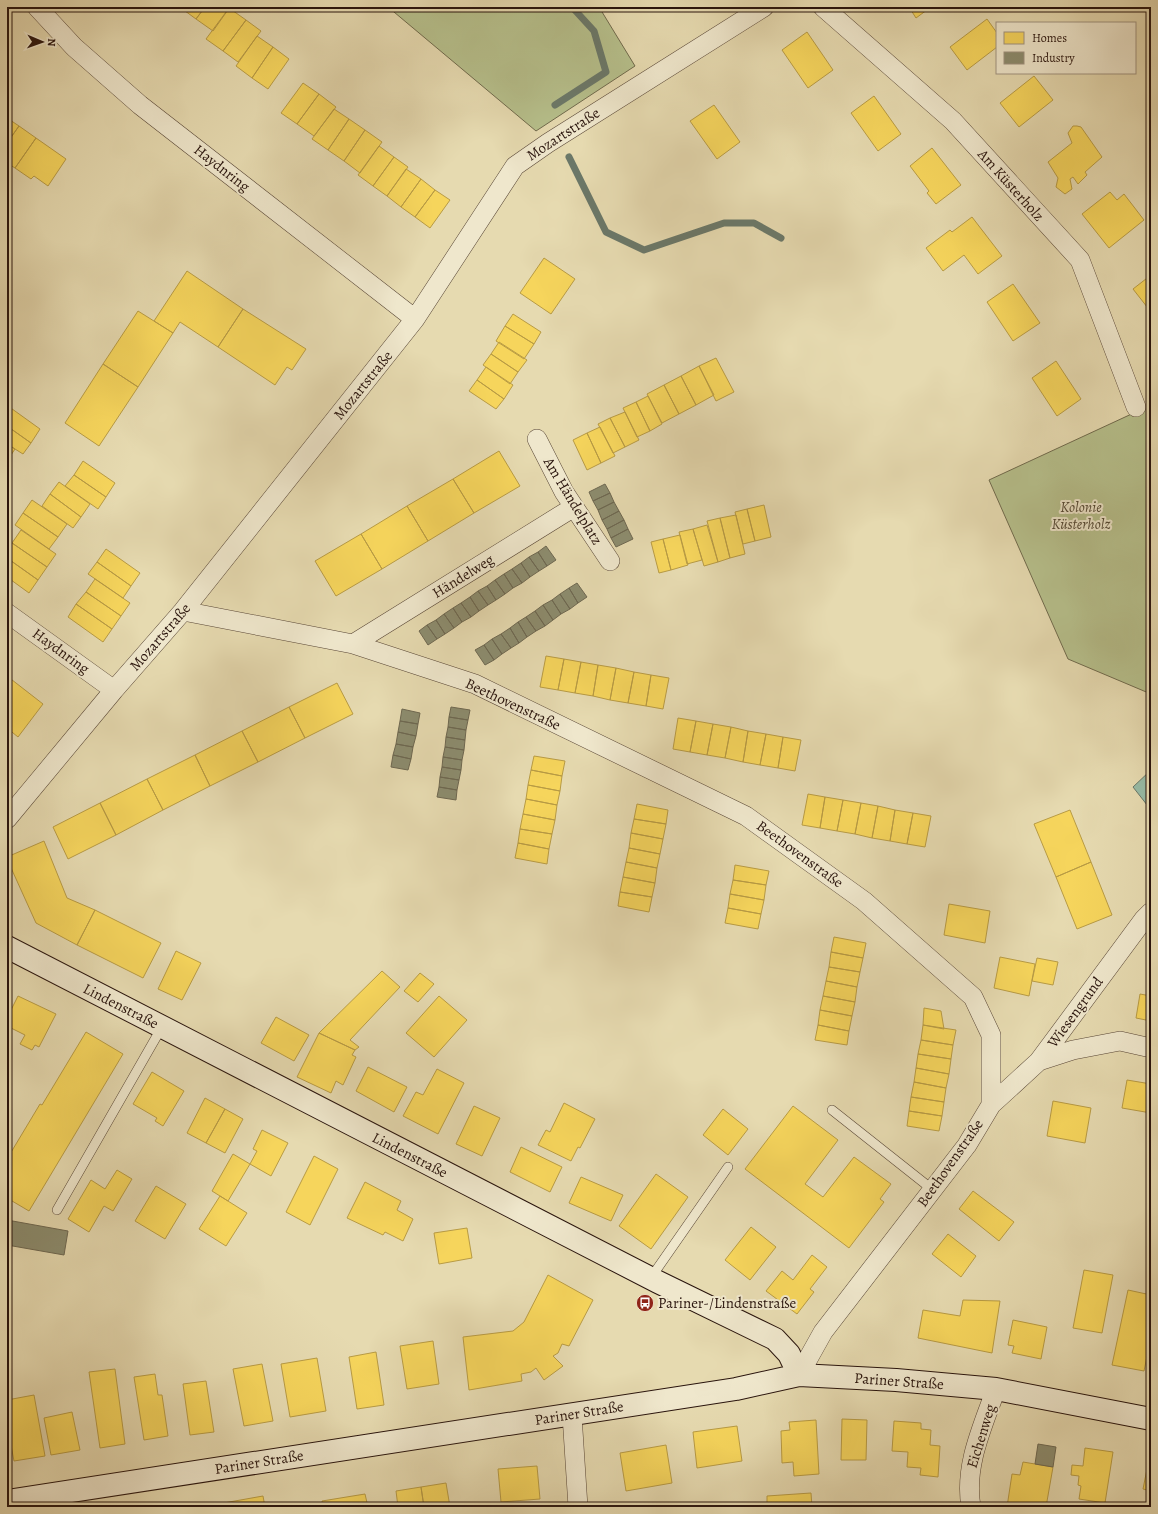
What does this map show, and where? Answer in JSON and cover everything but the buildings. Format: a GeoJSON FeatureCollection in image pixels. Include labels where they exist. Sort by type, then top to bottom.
{"type":"FeatureCollection","features":[{"type":"Feature","properties":{"kind":"street","name":"Haydnring"},"geometry":{"type":"LineString","coordinates":[[37,7],[74,46],[140,105],[415,319]]}},
{"type":"Feature","properties":{"kind":"street","name":"Mozartstraße"},"geometry":{"type":"LineString","coordinates":[[7,819],[114,690],[183,611],[415,319],[515,166],[548,143],[764,7]]}},
{"type":"Feature","properties":{"kind":"street","name":"Am Küsterholz"},"geometry":{"type":"LineString","coordinates":[[823,7],[953,121],[1080,260],[1136,407]]}},
{"type":"Feature","properties":{"kind":"street","name":"Am Händelplatz"},"geometry":{"type":"LineString","coordinates":[[537,439],[564,492],[610,562]]}},
{"type":"Feature","properties":{"kind":"street","name":"Händelweg"},"geometry":{"type":"LineString","coordinates":[[353,644],[574,507]]}},
{"type":"Feature","properties":{"kind":"street","name":"Beethovenstraße"},"geometry":{"type":"LineString","coordinates":[[183,611],[353,644],[475,684],[746,816],[864,900],[973,998],[991,1035],[991,1105],[967,1145],[824,1332],[799,1375]]}},
{"type":"Feature","properties":{"kind":"street","name":"Haydnring"},"geometry":{"type":"LineString","coordinates":[[7,613],[114,690]]}},
{"type":"Feature","properties":{"kind":"street","name":"Wiesengrund"},"geometry":{"type":"LineString","coordinates":[[991,1105],[1039,1061],[1144,919],[1151,912]]}},
{"type":"Feature","properties":{"kind":"street","name":"Lindenstraße"},"geometry":{"type":"LineString","coordinates":[[7,947],[650,1279],[775,1339],[789,1354],[799,1375]]}},
{"type":"Feature","properties":{"kind":"street"},"geometry":{"type":"LineString","coordinates":[[1039,1061],[1073,1050],[1120,1041],[1151,1048]]}},
{"type":"Feature","properties":{"kind":"street","name":"Pariner Straße"},"geometry":{"type":"LineString","coordinates":[[7,1501],[736,1389],[799,1375],[896,1380],[996,1390],[1151,1419]]}},
{"type":"Feature","properties":{"kind":"street","name":"Eichenweg"},"geometry":{"type":"LineString","coordinates":[[970,1507],[968,1491],[970,1463],[996,1390]]}},
{"type":"Feature","properties":{"kind":"street"},"geometry":{"type":"LineString","coordinates":[[572,1415],[578,1507]]}},
{"type":"Feature","properties":{"kind":"lane"},"geometry":{"type":"LineString","coordinates":[[57,1210],[162,1027]]}},
{"type":"Feature","properties":{"kind":"lane"},"geometry":{"type":"LineString","coordinates":[[832,1110],[932,1190]]}},
{"type":"Feature","properties":{"kind":"lane"},"geometry":{"type":"LineString","coordinates":[[650,1279],[728,1166]]}},
{"type":"Feature","properties":{"kind":"green space"},"geometry":{"type":"Polygon","coordinates":[[[388,7],[599,7],[635,66],[536,131],[388,7]]]}},
{"type":"Feature","properties":{"kind":"green space","name":"Kolonie Küsterholz"},"geometry":{"type":"Polygon","coordinates":[[[1151,405],[1151,694],[1068,659],[989,480],[1151,405]]]}},
{"type":"Feature","properties":{"kind":"shaded area"},"geometry":{"type":"Polygon","coordinates":[[[1151,770],[1151,810],[1133,787],[1151,770]]]}},
{"type":"Feature","properties":{"kind":"waterway"},"geometry":{"type":"LineString","coordinates":[[555,105],[606,72],[594,31],[572,7]]}},
{"type":"Feature","properties":{"kind":"waterway"},"geometry":{"type":"LineString","coordinates":[[569,157],[606,232],[644,250],[724,223],[754,223],[781,238]]}},
{"type":"Feature","properties":{"kind":"place","name":"Pariner-/Lindenstraße"},"geometry":{"type":"Point","coordinates":[645,1303]}}]}
